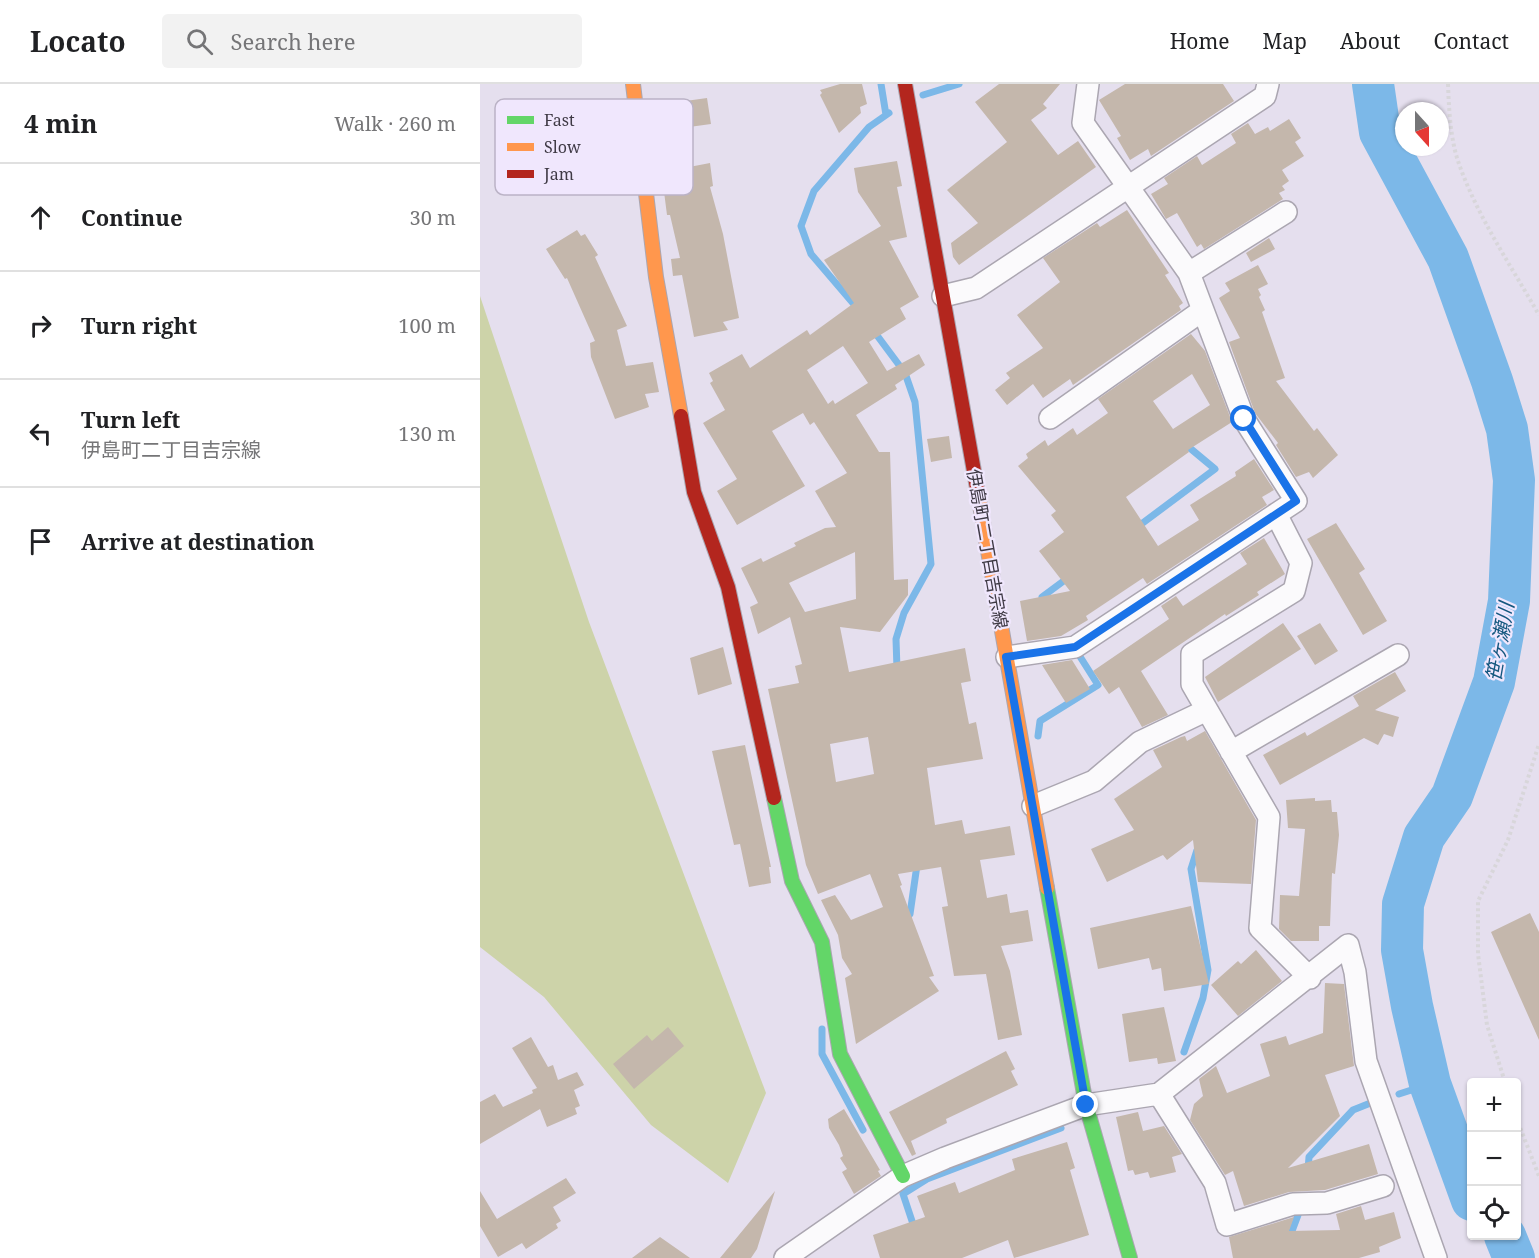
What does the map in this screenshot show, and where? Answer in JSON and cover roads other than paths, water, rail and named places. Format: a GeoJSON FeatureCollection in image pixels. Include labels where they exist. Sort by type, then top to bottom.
{"type":"FeatureCollection","features":[{"type":"Feature","properties":{"kind":"street"},"geometry":{"type":"LineString","coordinates":[[633,84],[635,99]]}},
{"type":"Feature","properties":{"kind":"street","name":"伊島町二丁目吉宗線"},"geometry":{"type":"LineString","coordinates":[[905,84],[1086,1105],[1130,1258]]}},
{"type":"Feature","properties":{"kind":"street"},"geometry":{"type":"LineString","coordinates":[[1006,657],[1075,647],[1296,501],[1244,419],[1188,273],[1083,123],[1088,84]]}},
{"type":"Feature","properties":{"kind":"street"},"geometry":{"type":"LineString","coordinates":[[943,296],[976,288],[1265,96],[1268,84]]}},
{"type":"Feature","properties":{"kind":"street"},"geometry":{"type":"LineString","coordinates":[[646,195],[656,277],[694,492],[728,587],[792,881],[822,942],[840,1054],[903,1176]]}},
{"type":"Feature","properties":{"kind":"street"},"geometry":{"type":"LineString","coordinates":[[1188,273],[1286,212]]}},
{"type":"Feature","properties":{"kind":"street"},"geometry":{"type":"LineString","coordinates":[[1050,418],[1203,310]]}},
{"type":"Feature","properties":{"kind":"street"},"geometry":{"type":"LineString","coordinates":[[1276,514],[1301,563],[1294,591],[1192,654],[1192,684],[1269,817],[1260,928],[1310,978]]}},
{"type":"Feature","properties":{"kind":"street"},"geometry":{"type":"LineString","coordinates":[[1231,752],[1398,655]]}},
{"type":"Feature","properties":{"kind":"street"},"geometry":{"type":"LineString","coordinates":[[1033,806],[1094,781],[1140,742],[1207,710]]}},
{"type":"Feature","properties":{"kind":"street"},"geometry":{"type":"LineString","coordinates":[[785,1258],[903,1176],[1086,1105],[1159,1094],[1310,978],[1348,945],[1355,972],[1366,1061],[1436,1258]]}},
{"type":"Feature","properties":{"kind":"street"},"geometry":{"type":"LineString","coordinates":[[1159,1094],[1215,1184],[1227,1225],[1301,1204],[1327,1203],[1383,1186]]}},
{"type":"Feature","properties":{"kind":"waterway"},"geometry":{"type":"LineString","coordinates":[[881,84],[886,115]]}},
{"type":"Feature","properties":{"kind":"waterway"},"geometry":{"type":"LineString","coordinates":[[923,95],[959,84]]}},
{"type":"Feature","properties":{"kind":"waterway","name":"笹ヶ瀬川"},"geometry":{"type":"LineString","coordinates":[[1373,84],[1380,132],[1448,258],[1492,381],[1507,429],[1514,480],[1509,601],[1494,682],[1452,796],[1424,837],[1403,904],[1402,950],[1412,1006],[1430,1084],[1467,1186]]}},
{"type":"Feature","properties":{"kind":"waterway"},"geometry":{"type":"LineString","coordinates":[[858,309],[811,254],[801,226],[814,191],[869,127],[889,113]]}},
{"type":"Feature","properties":{"kind":"waterway"},"geometry":{"type":"LineString","coordinates":[[873,330],[905,373],[915,402],[931,564],[904,613],[896,639],[897,669]]}},
{"type":"Feature","properties":{"kind":"waterway"},"geometry":{"type":"LineString","coordinates":[[1136,528],[1215,469],[1185,444]]}},
{"type":"Feature","properties":{"kind":"waterway"},"geometry":{"type":"LineString","coordinates":[[1045,603],[1042,597],[1069,577]]}},
{"type":"Feature","properties":{"kind":"waterway"},"geometry":{"type":"LineString","coordinates":[[1038,736],[1040,721],[1098,685],[1079,655]]}},
{"type":"Feature","properties":{"kind":"waterway"},"geometry":{"type":"LineString","coordinates":[[1184,1052],[1203,998],[1208,970],[1191,869],[1197,850]]}},
{"type":"Feature","properties":{"kind":"waterway"},"geometry":{"type":"LineString","coordinates":[[905,920],[910,914],[917,865]]}},
{"type":"Feature","properties":{"kind":"waterway"},"geometry":{"type":"LineString","coordinates":[[822,1029],[822,1054],[863,1130]]}},
{"type":"Feature","properties":{"kind":"waterway"},"geometry":{"type":"LineString","coordinates":[[1399,1094],[1430,1084]]}},
{"type":"Feature","properties":{"kind":"waterway"},"geometry":{"type":"LineString","coordinates":[[1308,1170],[1309,1157],[1353,1110],[1368,1104]]}},
{"type":"Feature","properties":{"kind":"waterway"},"geometry":{"type":"LineString","coordinates":[[915,1230],[903,1194],[927,1179],[1061,1128]]}},
{"type":"Feature","properties":{"kind":"waterway"},"geometry":{"type":"LineString","coordinates":[[1289,1239],[1301,1207]]}},
{"type":"Feature","properties":{"kind":"waterway","name":"笹ヶ瀬川"},"geometry":{"type":"LineString","coordinates":[[1507,1240],[1514,1258]]}}]}
